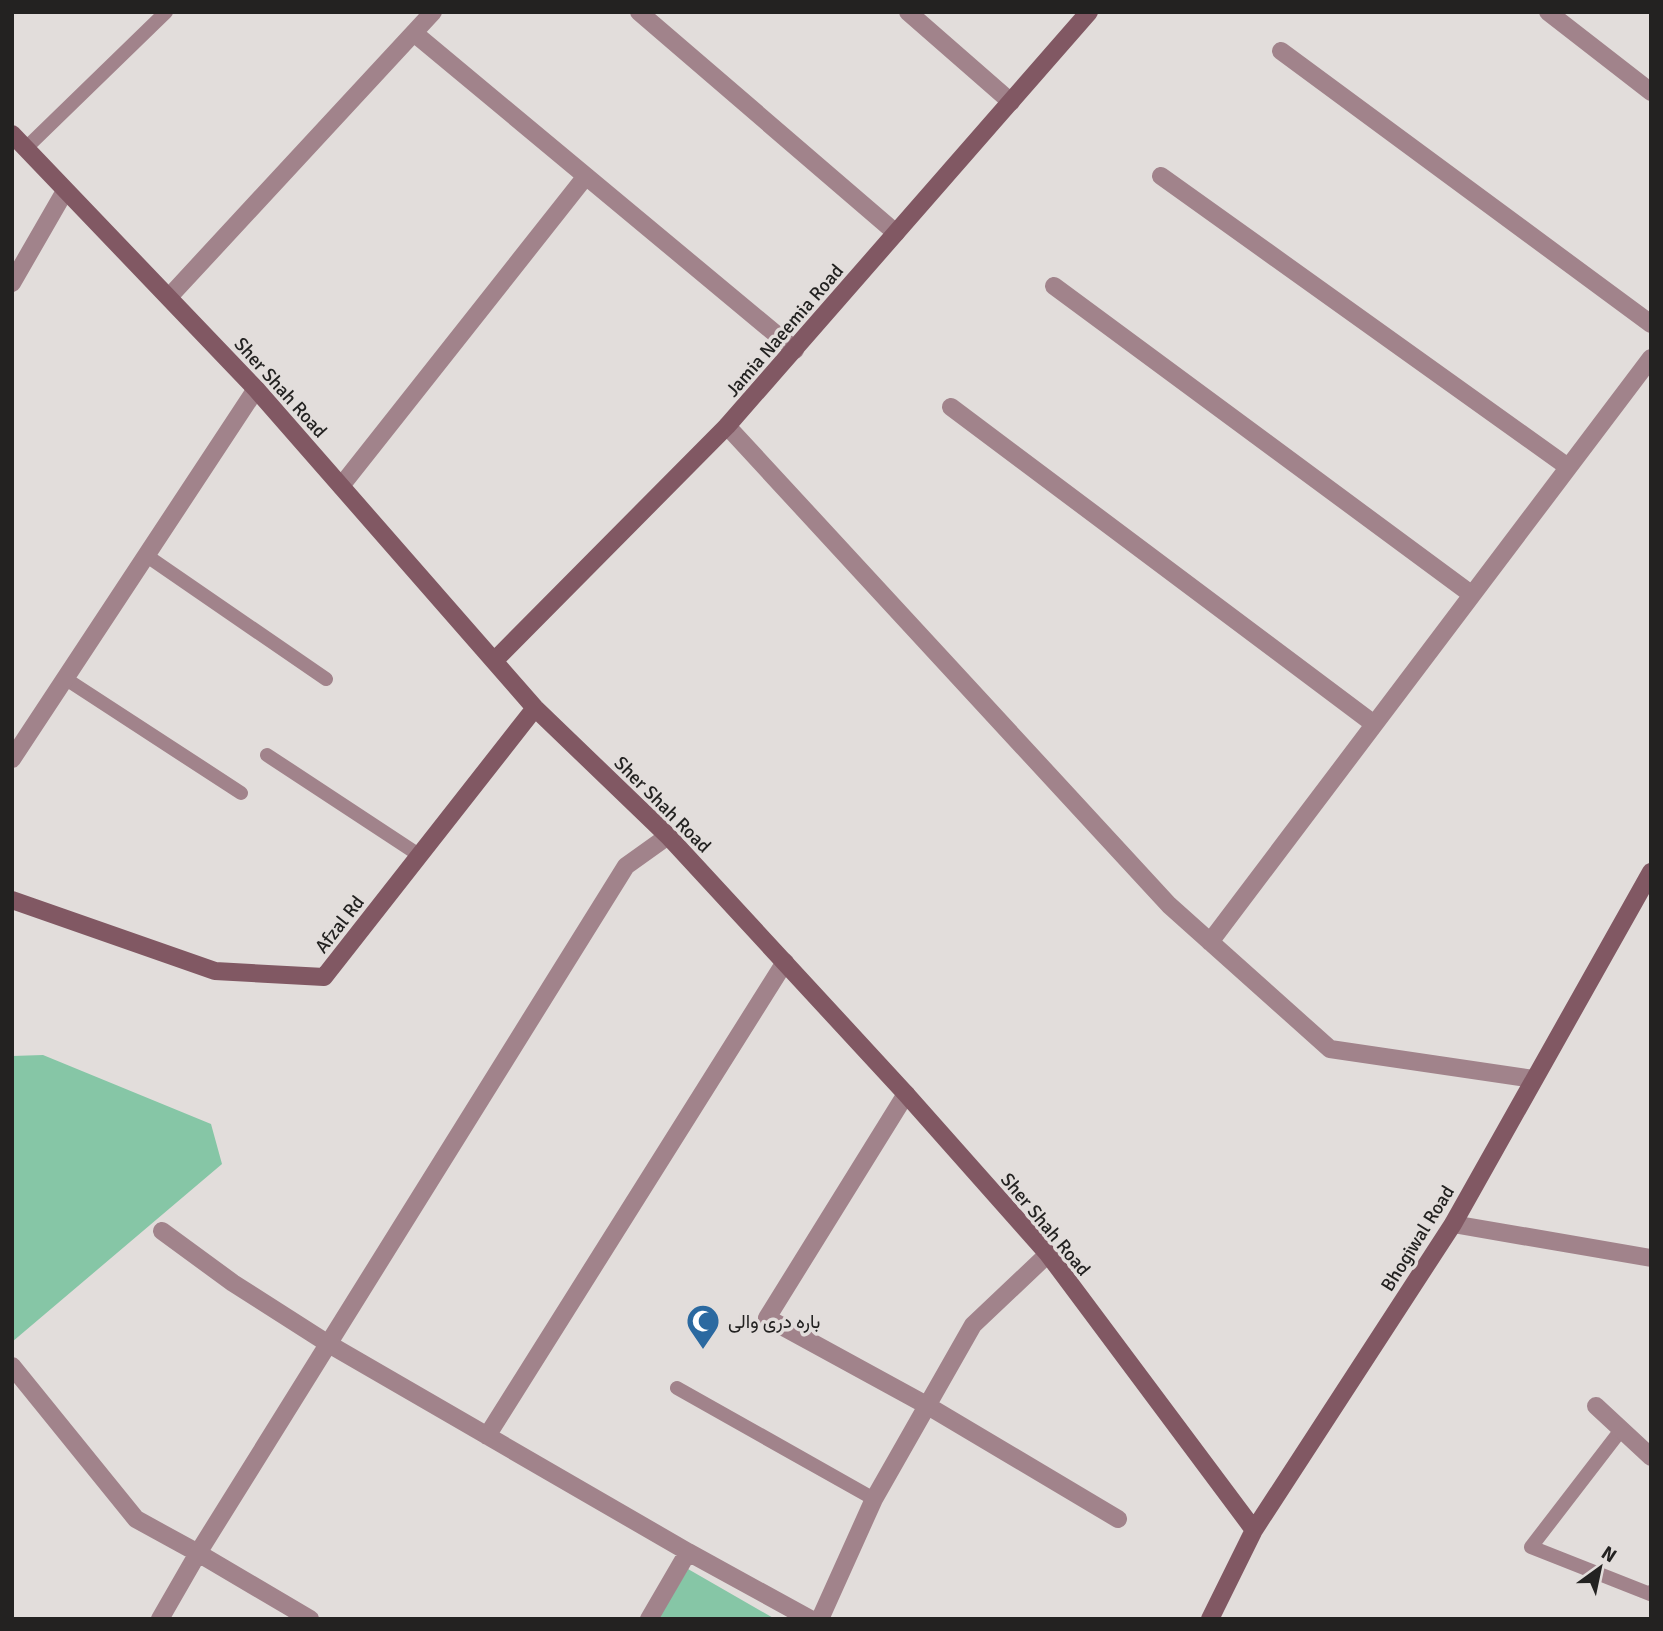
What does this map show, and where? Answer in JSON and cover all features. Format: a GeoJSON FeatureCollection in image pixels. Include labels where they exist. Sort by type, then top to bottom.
{"type":"FeatureCollection","features":[{"type":"Feature","properties":{"kind":"main road","name":"Jamia Naeemia Road"},"geometry":{"type":"LineString","coordinates":[[494,661],[727,426],[1089,12]]}},
{"type":"Feature","properties":{"kind":"main road","name":"Sher Shah Road"},"geometry":{"type":"LineString","coordinates":[[12,134],[256,389],[535,708],[668,836],[906,1094],[1048,1254],[1254,1530]]}},
{"type":"Feature","properties":{"kind":"main road","name":"Afzal Rd"},"geometry":{"type":"LineString","coordinates":[[12,900],[215,971],[324,978],[535,708]]}},
{"type":"Feature","properties":{"kind":"main road","name":"Bhogiwal Road"},"geometry":{"type":"LineString","coordinates":[[1210,1619],[1254,1530],[1453,1224],[1651,873]]}},
{"type":"Feature","properties":{"kind":"street"},"geometry":{"type":"LineString","coordinates":[[169,297],[433,12]]}},
{"type":"Feature","properties":{"kind":"street"},"geometry":{"type":"LineString","coordinates":[[639,12],[896,233]]}},
{"type":"Feature","properties":{"kind":"street"},"geometry":{"type":"LineString","coordinates":[[908,12],[1011,102]]}},
{"type":"Feature","properties":{"kind":"street"},"geometry":{"type":"LineString","coordinates":[[1548,12],[1651,92]]}},
{"type":"Feature","properties":{"kind":"street"},"geometry":{"type":"LineString","coordinates":[[414,33],[794,350]]}},
{"type":"Feature","properties":{"kind":"street"},"geometry":{"type":"LineString","coordinates":[[1281,51],[1651,324]]}},
{"type":"Feature","properties":{"kind":"street"},"geometry":{"type":"LineString","coordinates":[[341,486],[586,176]]}},
{"type":"Feature","properties":{"kind":"street"},"geometry":{"type":"LineString","coordinates":[[1161,176],[1568,467]]}},
{"type":"Feature","properties":{"kind":"street"},"geometry":{"type":"LineString","coordinates":[[12,283],[65,191]]}},
{"type":"Feature","properties":{"kind":"street"},"geometry":{"type":"LineString","coordinates":[[1054,286],[1471,594]]}},
{"type":"Feature","properties":{"kind":"street"},"geometry":{"type":"LineString","coordinates":[[1210,942],[1651,358]]}},
{"type":"Feature","properties":{"kind":"street"},"geometry":{"type":"LineString","coordinates":[[12,760],[256,389]]}},
{"type":"Feature","properties":{"kind":"street"},"geometry":{"type":"LineString","coordinates":[[951,407],[1374,724]]}},
{"type":"Feature","properties":{"kind":"street"},"geometry":{"type":"LineString","coordinates":[[727,426],[1169,905],[1330,1049],[1533,1079]]}},
{"type":"Feature","properties":{"kind":"street"},"geometry":{"type":"LineString","coordinates":[[160,1619],[327,1343],[626,866],[668,836]]}},
{"type":"Feature","properties":{"kind":"street"},"geometry":{"type":"LineString","coordinates":[[487,1436],[785,962]]}},
{"type":"Feature","properties":{"kind":"street"},"geometry":{"type":"LineString","coordinates":[[906,1094],[767,1318],[928,1406],[1118,1519]]}},
{"type":"Feature","properties":{"kind":"street"},"geometry":{"type":"LineString","coordinates":[[1453,1224],[1651,1258]]}},
{"type":"Feature","properties":{"kind":"street"},"geometry":{"type":"LineString","coordinates":[[162,1231],[233,1283],[327,1343],[688,1552],[810,1619]]}},
{"type":"Feature","properties":{"kind":"street"},"geometry":{"type":"LineString","coordinates":[[820,1619],[874,1499],[973,1325],[1048,1254]]}},
{"type":"Feature","properties":{"kind":"street"},"geometry":{"type":"LineString","coordinates":[[12,1366],[136,1519],[310,1619]]}},
{"type":"Feature","properties":{"kind":"street"},"geometry":{"type":"LineString","coordinates":[[1596,1406],[1651,1457]]}},
{"type":"Feature","properties":{"kind":"street"},"geometry":{"type":"LineString","coordinates":[[649,1619],[688,1552]]}},
{"type":"Feature","properties":{"kind":"lane"},"geometry":{"type":"LineString","coordinates":[[25,149],[166,12]]}},
{"type":"Feature","properties":{"kind":"lane"},"geometry":{"type":"LineString","coordinates":[[147,556],[326,679]]}},
{"type":"Feature","properties":{"kind":"lane"},"geometry":{"type":"LineString","coordinates":[[66,678],[241,793]]}},
{"type":"Feature","properties":{"kind":"lane"},"geometry":{"type":"LineString","coordinates":[[267,755],[419,855]]}},
{"type":"Feature","properties":{"kind":"lane"},"geometry":{"type":"LineString","coordinates":[[677,1388],[874,1499]]}},
{"type":"Feature","properties":{"kind":"lane"},"geometry":{"type":"LineString","coordinates":[[1621,1430],[1531,1547],[1650,1594],[1651,1592]]}},
{"type":"Feature","properties":{"kind":"green space"},"geometry":{"type":"Polygon","coordinates":[[[43,1055],[211,1124],[222,1164],[12,1342],[12,1056],[43,1055]]]}},
{"type":"Feature","properties":{"kind":"green space"},"geometry":{"type":"Polygon","coordinates":[[[688,1569],[775,1619],[658,1619],[688,1569]]]}},
{"type":"Feature","properties":{"kind":"place","name":"بارہ دری والی"},"geometry":{"type":"Point","coordinates":[703,1351]}}]}
